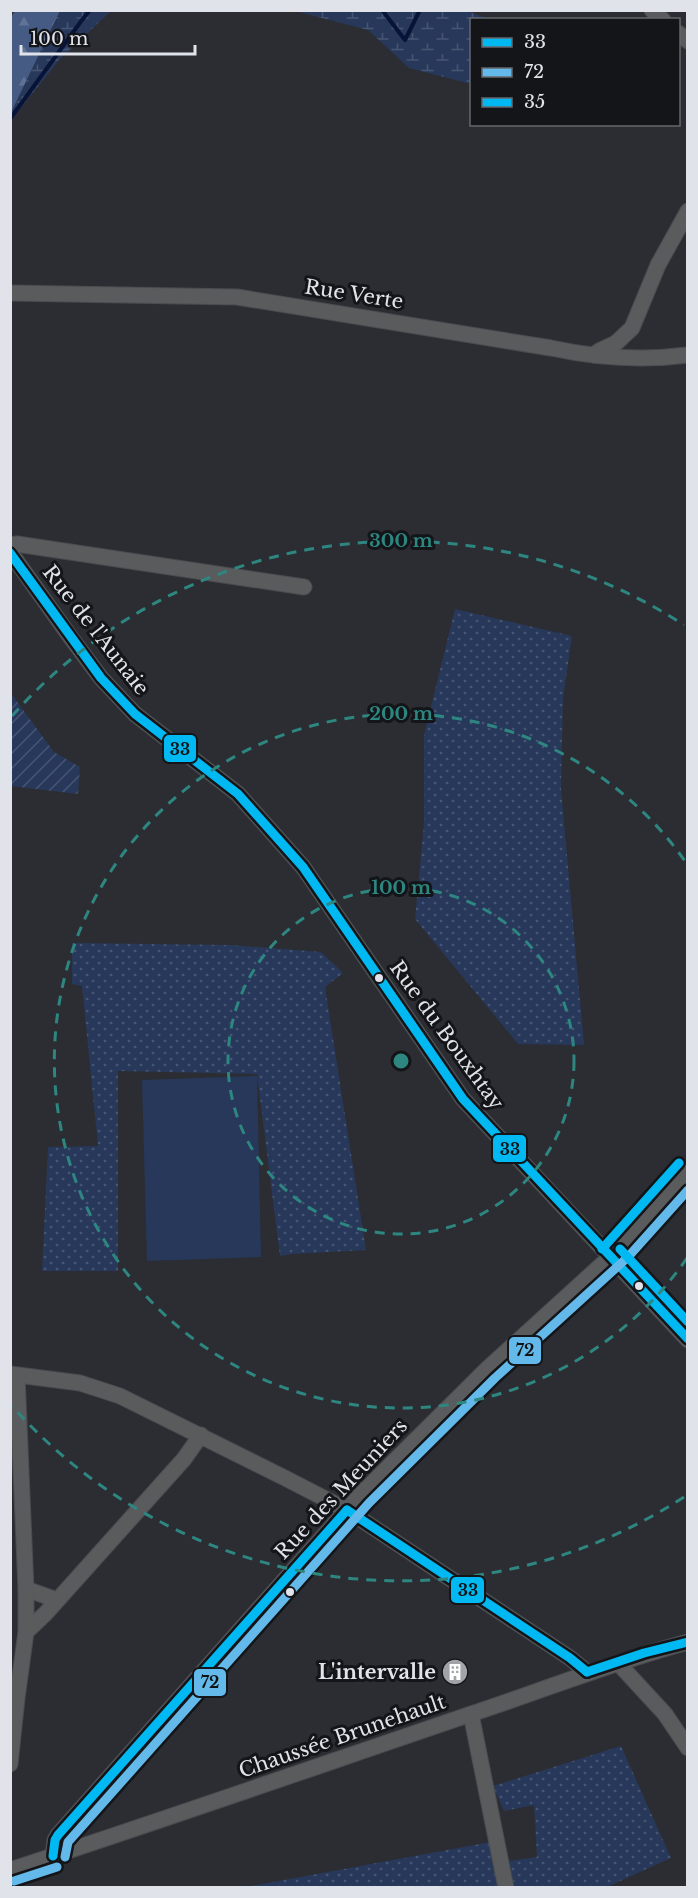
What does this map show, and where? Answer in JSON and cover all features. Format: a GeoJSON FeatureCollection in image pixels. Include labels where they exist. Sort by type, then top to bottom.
{"type":"FeatureCollection","features":[{"type":"Feature","properties":{"kind":"street"},"geometry":{"type":"LineString","coordinates":[[594,356],[616,343],[632,328],[658,265],[687,211]]}},
{"type":"Feature","properties":{"kind":"street","name":"Rue Verte"},"geometry":{"type":"LineString","coordinates":[[10,293],[237,297],[594,356],[621,359],[687,355]]}},
{"type":"Feature","properties":{"kind":"street"},"geometry":{"type":"LineString","coordinates":[[10,544],[304,587]]}},
{"type":"Feature","properties":{"kind":"street","name":"Rue de l'Aunaie"},"geometry":{"type":"LineString","coordinates":[[10,552],[88,661],[135,714],[238,794]]}},
{"type":"Feature","properties":{"kind":"street","name":"Rue du Bouxhtay"},"geometry":{"type":"LineString","coordinates":[[238,794],[303,867],[463,1099],[687,1340]]}},
{"type":"Feature","properties":{"kind":"street","name":"Rue des Meuniers"},"geometry":{"type":"LineString","coordinates":[[53,1856],[58,1835],[347,1510],[487,1369],[610,1257],[687,1171]]}},
{"type":"Feature","properties":{"kind":"street"},"geometry":{"type":"LineString","coordinates":[[10,1764],[26,1632],[26,1589],[14,1375],[80,1383],[120,1396],[347,1510],[587,1672]]}},
{"type":"Feature","properties":{"kind":"street"},"geometry":{"type":"LineString","coordinates":[[26,1632],[46,1613],[184,1459],[201,1435]]}},
{"type":"Feature","properties":{"kind":"street"},"geometry":{"type":"LineString","coordinates":[[26,1589],[57,1600]]}},
{"type":"Feature","properties":{"kind":"street","name":"Chaussée Brunehault"},"geometry":{"type":"LineString","coordinates":[[10,1870],[471,1714],[587,1672],[644,1653],[687,1642]]}},
{"type":"Feature","properties":{"kind":"street"},"geometry":{"type":"LineString","coordinates":[[618,1663],[665,1714],[687,1748]]}},
{"type":"Feature","properties":{"kind":"street"},"geometry":{"type":"LineString","coordinates":[[471,1714],[506,1887]]}},
{"type":"Feature","properties":{"kind":"green space"},"geometry":{"type":"Polygon","coordinates":[[[15,11],[60,11],[11,113],[11,17],[15,11]]]}},
{"type":"Feature","properties":{"kind":"green space"},"geometry":{"type":"Polygon","coordinates":[[[60,11],[111,11],[60,59],[11,120],[11,113],[60,11]]]}},
{"type":"Feature","properties":{"kind":"green space"},"geometry":{"type":"Polygon","coordinates":[[[295,11],[467,11],[486,18],[470,18],[470,84],[409,68],[368,30],[295,11]]]}},
{"type":"Feature","properties":{"kind":"green space"},"geometry":{"type":"Polygon","coordinates":[[[455,609],[572,636],[563,698],[561,789],[584,1045],[518,1044],[415,919],[424,824],[424,735],[455,609]]]}},
{"type":"Feature","properties":{"kind":"green space"},"geometry":{"type":"Polygon","coordinates":[[[10,692],[54,752],[80,767],[78,794],[11,786],[10,692]]]}},
{"type":"Feature","properties":{"kind":"green space"},"geometry":{"type":"Polygon","coordinates":[[[72,943],[230,945],[321,952],[343,973],[325,987],[366,1250],[280,1256],[257,1074],[118,1071],[118,1271],[42,1271],[48,1147],[98,1146],[82,986],[72,984],[72,943]]]}},
{"type":"Feature","properties":{"kind":"green space"},"geometry":{"type":"Polygon","coordinates":[[[257,1076],[261,1257],[147,1261],[142,1080],[257,1076]]]}},
{"type":"Feature","properties":{"kind":"green space"},"geometry":{"type":"Polygon","coordinates":[[[621,1746],[671,1858],[607,1887],[514,1887],[509,1861],[537,1857],[534,1805],[504,1811],[493,1786],[621,1746]]]}},
{"type":"Feature","properties":{"kind":"green space"},"geometry":{"type":"Polygon","coordinates":[[[491,1842],[501,1888],[240,1888],[491,1842]]]}},
{"type":"Feature","properties":{"kind":"waterway"},"geometry":{"type":"LineString","coordinates":[[10,119],[90,10]]}},
{"type":"Feature","properties":{"kind":"waterway"},"geometry":{"type":"LineString","coordinates":[[382,10],[405,40],[420,10]]}},
{"type":"Feature","properties":{"kind":"transit line","name":"33"},"geometry":{"type":"LineString","coordinates":[[10,553],[101,678],[135,714],[238,794],[303,867],[463,1099],[688,1339]]}},
{"type":"Feature","properties":{"kind":"transit line","name":"35"},"geometry":{"type":"LineString","coordinates":[[602,1249],[679,1163]]}},
{"type":"Feature","properties":{"kind":"transit line","name":"72"},"geometry":{"type":"LineString","coordinates":[[65,1857],[68,1842],[369,1503],[495,1378],[628,1257],[688,1190]]}},
{"type":"Feature","properties":{"kind":"transit line","name":"35"},"geometry":{"type":"LineString","coordinates":[[620,1249],[688,1322]]}},
{"type":"Feature","properties":{"kind":"transit line","name":"33"},"geometry":{"type":"LineString","coordinates":[[347,1510],[570,1658],[587,1672]]}},
{"type":"Feature","properties":{"kind":"transit line","name":"33"},"geometry":{"type":"LineString","coordinates":[[53,1856],[58,1835],[347,1510]]}},
{"type":"Feature","properties":{"kind":"transit line","name":"33"},"geometry":{"type":"LineString","coordinates":[[587,1672],[644,1653],[688,1642]]}},
{"type":"Feature","properties":{"kind":"transit line","name":"72"},"geometry":{"type":"LineString","coordinates":[[14,1881],[57,1867]]}},
{"type":"Feature","properties":{"kind":"place","name":"L'intervalle"},"geometry":{"type":"Point","coordinates":[455,1672]}}]}
